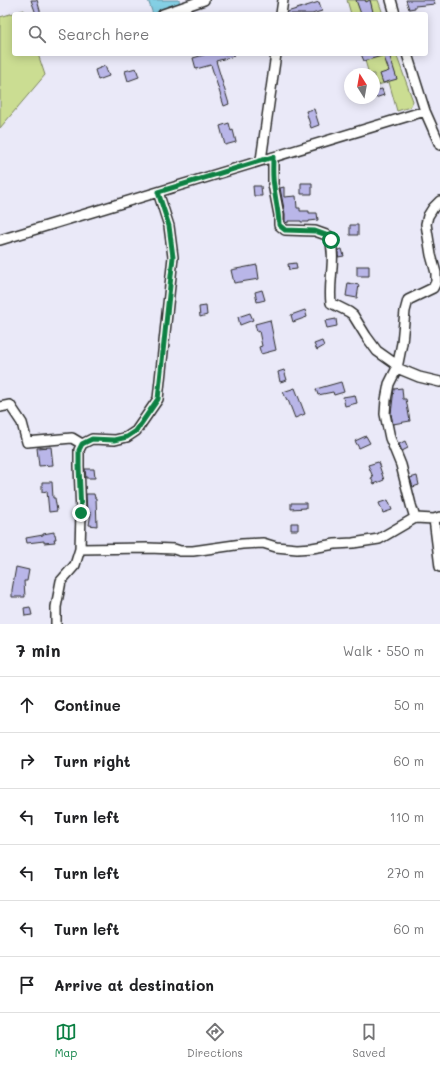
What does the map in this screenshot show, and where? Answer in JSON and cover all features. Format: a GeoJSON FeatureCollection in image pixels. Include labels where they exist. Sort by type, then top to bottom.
{"type":"FeatureCollection","features":[{"type":"Feature","properties":{"kind":"street"},"geometry":{"type":"LineString","coordinates":[[169,12],[204,0]]}},
{"type":"Feature","properties":{"kind":"street"},"geometry":{"type":"LineString","coordinates":[[281,12],[283,0]]}},
{"type":"Feature","properties":{"kind":"street"},"geometry":{"type":"LineString","coordinates":[[391,0],[394,12]]}},
{"type":"Feature","properties":{"kind":"street"},"geometry":{"type":"LineString","coordinates":[[261,160],[276,56]]}},
{"type":"Feature","properties":{"kind":"street"},"geometry":{"type":"LineString","coordinates":[[408,56],[425,111],[440,145]]}},
{"type":"Feature","properties":{"kind":"street"},"geometry":{"type":"LineString","coordinates":[[0,240],[425,111]]}},
{"type":"Feature","properties":{"kind":"street"},"geometry":{"type":"LineString","coordinates":[[273,157],[273,184],[279,215],[279,225],[285,230],[315,231],[329,236],[333,258],[330,297],[331,303],[353,315],[377,351],[397,368],[418,377],[440,382]]}},
{"type":"Feature","properties":{"kind":"street"},"geometry":{"type":"LineString","coordinates":[[56,624],[56,607],[61,581],[75,565],[80,548],[81,513],[79,450],[82,444],[92,439],[114,440],[127,437],[136,431],[158,399],[173,257],[169,226],[158,192]]}},
{"type":"Feature","properties":{"kind":"street"},"geometry":{"type":"LineString","coordinates":[[415,518],[401,465],[390,438],[385,414],[386,400],[389,384],[397,368],[402,343],[405,311],[408,300],[433,288],[436,282],[436,273],[430,255],[426,224],[432,208],[440,201]]}},
{"type":"Feature","properties":{"kind":"street"},"geometry":{"type":"LineString","coordinates":[[0,407],[10,405],[22,423],[27,442],[72,438],[82,444]]}},
{"type":"Feature","properties":{"kind":"street"},"geometry":{"type":"LineString","coordinates":[[80,548],[148,548],[193,551],[242,544],[263,543],[297,549],[312,548],[379,539],[415,518],[437,518],[440,567]]}},
{"type":"Feature","properties":{"kind":"green space"},"geometry":{"type":"Polygon","coordinates":[[[347,0],[378,0],[382,12],[350,12],[347,0]]]}},
{"type":"Feature","properties":{"kind":"green space"},"geometry":{"type":"Polygon","coordinates":[[[12,14],[12,56],[39,56],[45,75],[0,128],[0,17],[12,14]]]}},
{"type":"Feature","properties":{"kind":"green space"},"geometry":{"type":"Polygon","coordinates":[[[364,56],[397,56],[413,101],[410,107],[397,111],[389,82],[380,84],[380,68],[367,68],[364,56]]]}},
{"type":"Feature","properties":{"kind":"water"},"geometry":{"type":"Polygon","coordinates":[[[148,0],[179,0],[180,5],[159,12],[152,12],[148,0]]]}},
{"type":"Feature","properties":{"kind":"building"},"geometry":{"type":"Polygon","coordinates":[[[31,0],[37,0],[40,12],[35,12],[31,0]]]}},
{"type":"Feature","properties":{"kind":"building"},"geometry":{"type":"Polygon","coordinates":[[[356,0],[365,0],[366,2],[370,0],[373,12],[360,12],[356,0]]]}},
{"type":"Feature","properties":{"kind":"building"},"geometry":{"type":"Polygon","coordinates":[[[406,0],[434,0],[435,4],[415,6],[415,8],[409,9],[406,0]]]}},
{"type":"Feature","properties":{"kind":"building"},"geometry":{"type":"Polygon","coordinates":[[[319,2],[322,11],[319,12],[287,12],[319,2]]]}},
{"type":"Feature","properties":{"kind":"building"},"geometry":{"type":"Polygon","coordinates":[[[200,56],[234,56],[216,61],[229,104],[224,106],[211,65],[196,69],[193,58],[200,56]]]}},
{"type":"Feature","properties":{"kind":"building"},"geometry":{"type":"Polygon","coordinates":[[[362,56],[382,56],[364,61],[362,56]]]}},
{"type":"Feature","properties":{"kind":"building"},"geometry":{"type":"Polygon","coordinates":[[[384,56],[390,56],[397,79],[383,83],[380,74],[389,71],[384,56]]]}},
{"type":"Feature","properties":{"kind":"building"},"geometry":{"type":"Polygon","coordinates":[[[105,66],[109,76],[98,80],[95,70],[105,66]]]}},
{"type":"Feature","properties":{"kind":"building"},"geometry":{"type":"Polygon","coordinates":[[[136,68],[139,77],[128,81],[125,71],[136,68]]]}},
{"type":"Feature","properties":{"kind":"building"},"geometry":{"type":"Polygon","coordinates":[[[382,89],[384,95],[380,96],[380,90],[382,89]]]}},
{"type":"Feature","properties":{"kind":"building"},"geometry":{"type":"Polygon","coordinates":[[[314,109],[319,125],[311,128],[306,111],[314,109]]]}},
{"type":"Feature","properties":{"kind":"building"},"geometry":{"type":"Polygon","coordinates":[[[229,123],[231,131],[233,130],[236,142],[225,145],[220,126],[229,123]]]}},
{"type":"Feature","properties":{"kind":"building"},"geometry":{"type":"Polygon","coordinates":[[[301,183],[312,183],[312,194],[301,194],[301,183]]]}},
{"type":"Feature","properties":{"kind":"building"},"geometry":{"type":"Polygon","coordinates":[[[253,186],[261,186],[262,196],[254,196],[253,186]]]}},
{"type":"Feature","properties":{"kind":"building"},"geometry":{"type":"Polygon","coordinates":[[[284,187],[284,197],[296,196],[297,208],[300,208],[300,211],[317,213],[318,220],[309,222],[285,222],[280,188],[284,187]]]}},
{"type":"Feature","properties":{"kind":"building"},"geometry":{"type":"Polygon","coordinates":[[[350,225],[358,225],[358,235],[350,235],[350,225]]]}},
{"type":"Feature","properties":{"kind":"building"},"geometry":{"type":"Polygon","coordinates":[[[342,249],[344,256],[338,257],[338,250],[342,249]]]}},
{"type":"Feature","properties":{"kind":"building"},"geometry":{"type":"Polygon","coordinates":[[[296,263],[297,269],[289,270],[288,264],[296,263]]]}},
{"type":"Feature","properties":{"kind":"building"},"geometry":{"type":"Polygon","coordinates":[[[257,265],[259,279],[234,283],[231,270],[257,265]]]}},
{"type":"Feature","properties":{"kind":"building"},"geometry":{"type":"Polygon","coordinates":[[[357,266],[369,266],[369,276],[357,276],[357,266]]]}},
{"type":"Feature","properties":{"kind":"building"},"geometry":{"type":"Polygon","coordinates":[[[348,283],[359,285],[357,298],[346,296],[348,283]]]}},
{"type":"Feature","properties":{"kind":"building"},"geometry":{"type":"Polygon","coordinates":[[[262,290],[265,300],[257,302],[255,292],[262,290]]]}},
{"type":"Feature","properties":{"kind":"building"},"geometry":{"type":"Polygon","coordinates":[[[206,306],[207,315],[200,317],[199,307],[206,306]]]}},
{"type":"Feature","properties":{"kind":"building"},"geometry":{"type":"Polygon","coordinates":[[[305,310],[307,317],[293,322],[291,315],[305,310]]]}},
{"type":"Feature","properties":{"kind":"building"},"geometry":{"type":"Polygon","coordinates":[[[250,313],[253,320],[240,325],[238,317],[250,313]]]}},
{"type":"Feature","properties":{"kind":"building"},"geometry":{"type":"Polygon","coordinates":[[[336,319],[337,326],[327,328],[325,321],[336,319]]]}},
{"type":"Feature","properties":{"kind":"building"},"geometry":{"type":"Polygon","coordinates":[[[270,320],[276,350],[261,354],[259,347],[262,346],[259,331],[257,332],[255,324],[270,320]]]}},
{"type":"Feature","properties":{"kind":"building"},"geometry":{"type":"Polygon","coordinates":[[[322,341],[324,346],[317,350],[314,344],[322,341]]]}},
{"type":"Feature","properties":{"kind":"building"},"geometry":{"type":"Polygon","coordinates":[[[284,370],[287,380],[280,382],[278,372],[284,370]]]}},
{"type":"Feature","properties":{"kind":"building"},"geometry":{"type":"Polygon","coordinates":[[[341,382],[344,392],[334,395],[333,392],[318,395],[316,389],[341,382]]]}},
{"type":"Feature","properties":{"kind":"building"},"geometry":{"type":"Polygon","coordinates":[[[295,388],[305,414],[295,418],[283,392],[295,388]]]}},
{"type":"Feature","properties":{"kind":"building"},"geometry":{"type":"Polygon","coordinates":[[[402,388],[403,399],[406,399],[410,421],[393,424],[391,414],[394,389],[402,388]]]}},
{"type":"Feature","properties":{"kind":"building"},"geometry":{"type":"Polygon","coordinates":[[[355,395],[357,403],[345,406],[343,397],[355,395]]]}},
{"type":"Feature","properties":{"kind":"building"},"geometry":{"type":"Polygon","coordinates":[[[366,436],[370,443],[359,448],[355,441],[366,436]]]}},
{"type":"Feature","properties":{"kind":"building"},"geometry":{"type":"Polygon","coordinates":[[[405,441],[408,448],[402,451],[399,444],[405,441]]]}},
{"type":"Feature","properties":{"kind":"building"},"geometry":{"type":"Polygon","coordinates":[[[51,447],[53,465],[39,466],[37,448],[51,447]]]}},
{"type":"Feature","properties":{"kind":"building"},"geometry":{"type":"Polygon","coordinates":[[[378,462],[384,480],[374,484],[368,465],[378,462]]]}},
{"type":"Feature","properties":{"kind":"building"},"geometry":{"type":"Polygon","coordinates":[[[85,469],[94,469],[95,478],[86,478],[85,469]]]}},
{"type":"Feature","properties":{"kind":"building"},"geometry":{"type":"Polygon","coordinates":[[[417,476],[419,485],[413,487],[410,478],[417,476]]]}},
{"type":"Feature","properties":{"kind":"building"},"geometry":{"type":"Polygon","coordinates":[[[42,482],[52,482],[53,498],[55,498],[57,511],[49,512],[47,491],[42,492],[42,482]]]}},
{"type":"Feature","properties":{"kind":"building"},"geometry":{"type":"Polygon","coordinates":[[[86,494],[94,494],[96,498],[97,526],[89,525],[91,513],[87,513],[86,494]]]}},
{"type":"Feature","properties":{"kind":"building"},"geometry":{"type":"Polygon","coordinates":[[[388,500],[392,510],[383,513],[379,503],[388,500]]]}},
{"type":"Feature","properties":{"kind":"building"},"geometry":{"type":"Polygon","coordinates":[[[291,503],[306,503],[306,508],[291,509],[291,503]]]}},
{"type":"Feature","properties":{"kind":"building"},"geometry":{"type":"Polygon","coordinates":[[[291,523],[298,523],[298,530],[291,530],[291,523]]]}},
{"type":"Feature","properties":{"kind":"building"},"geometry":{"type":"Polygon","coordinates":[[[54,532],[56,539],[54,539],[55,542],[44,543],[44,541],[27,543],[26,538],[54,532]]]}},
{"type":"Feature","properties":{"kind":"building"},"geometry":{"type":"Polygon","coordinates":[[[16,567],[29,570],[27,581],[24,581],[25,597],[12,597],[16,567]]]}},
{"type":"Feature","properties":{"kind":"building"},"geometry":{"type":"Polygon","coordinates":[[[30,607],[32,615],[25,616],[24,608],[30,607]]]}},
{"type":"Feature","properties":{"kind":"route"},"geometry":{"type":"LineString","coordinates":[[81,513],[79,450],[82,444],[92,439],[114,440],[127,437],[136,431],[158,399],[173,257],[169,226],[158,192],[273,157],[273,184],[279,215],[279,225],[285,230],[315,231],[329,236],[331,240]]}}]}
